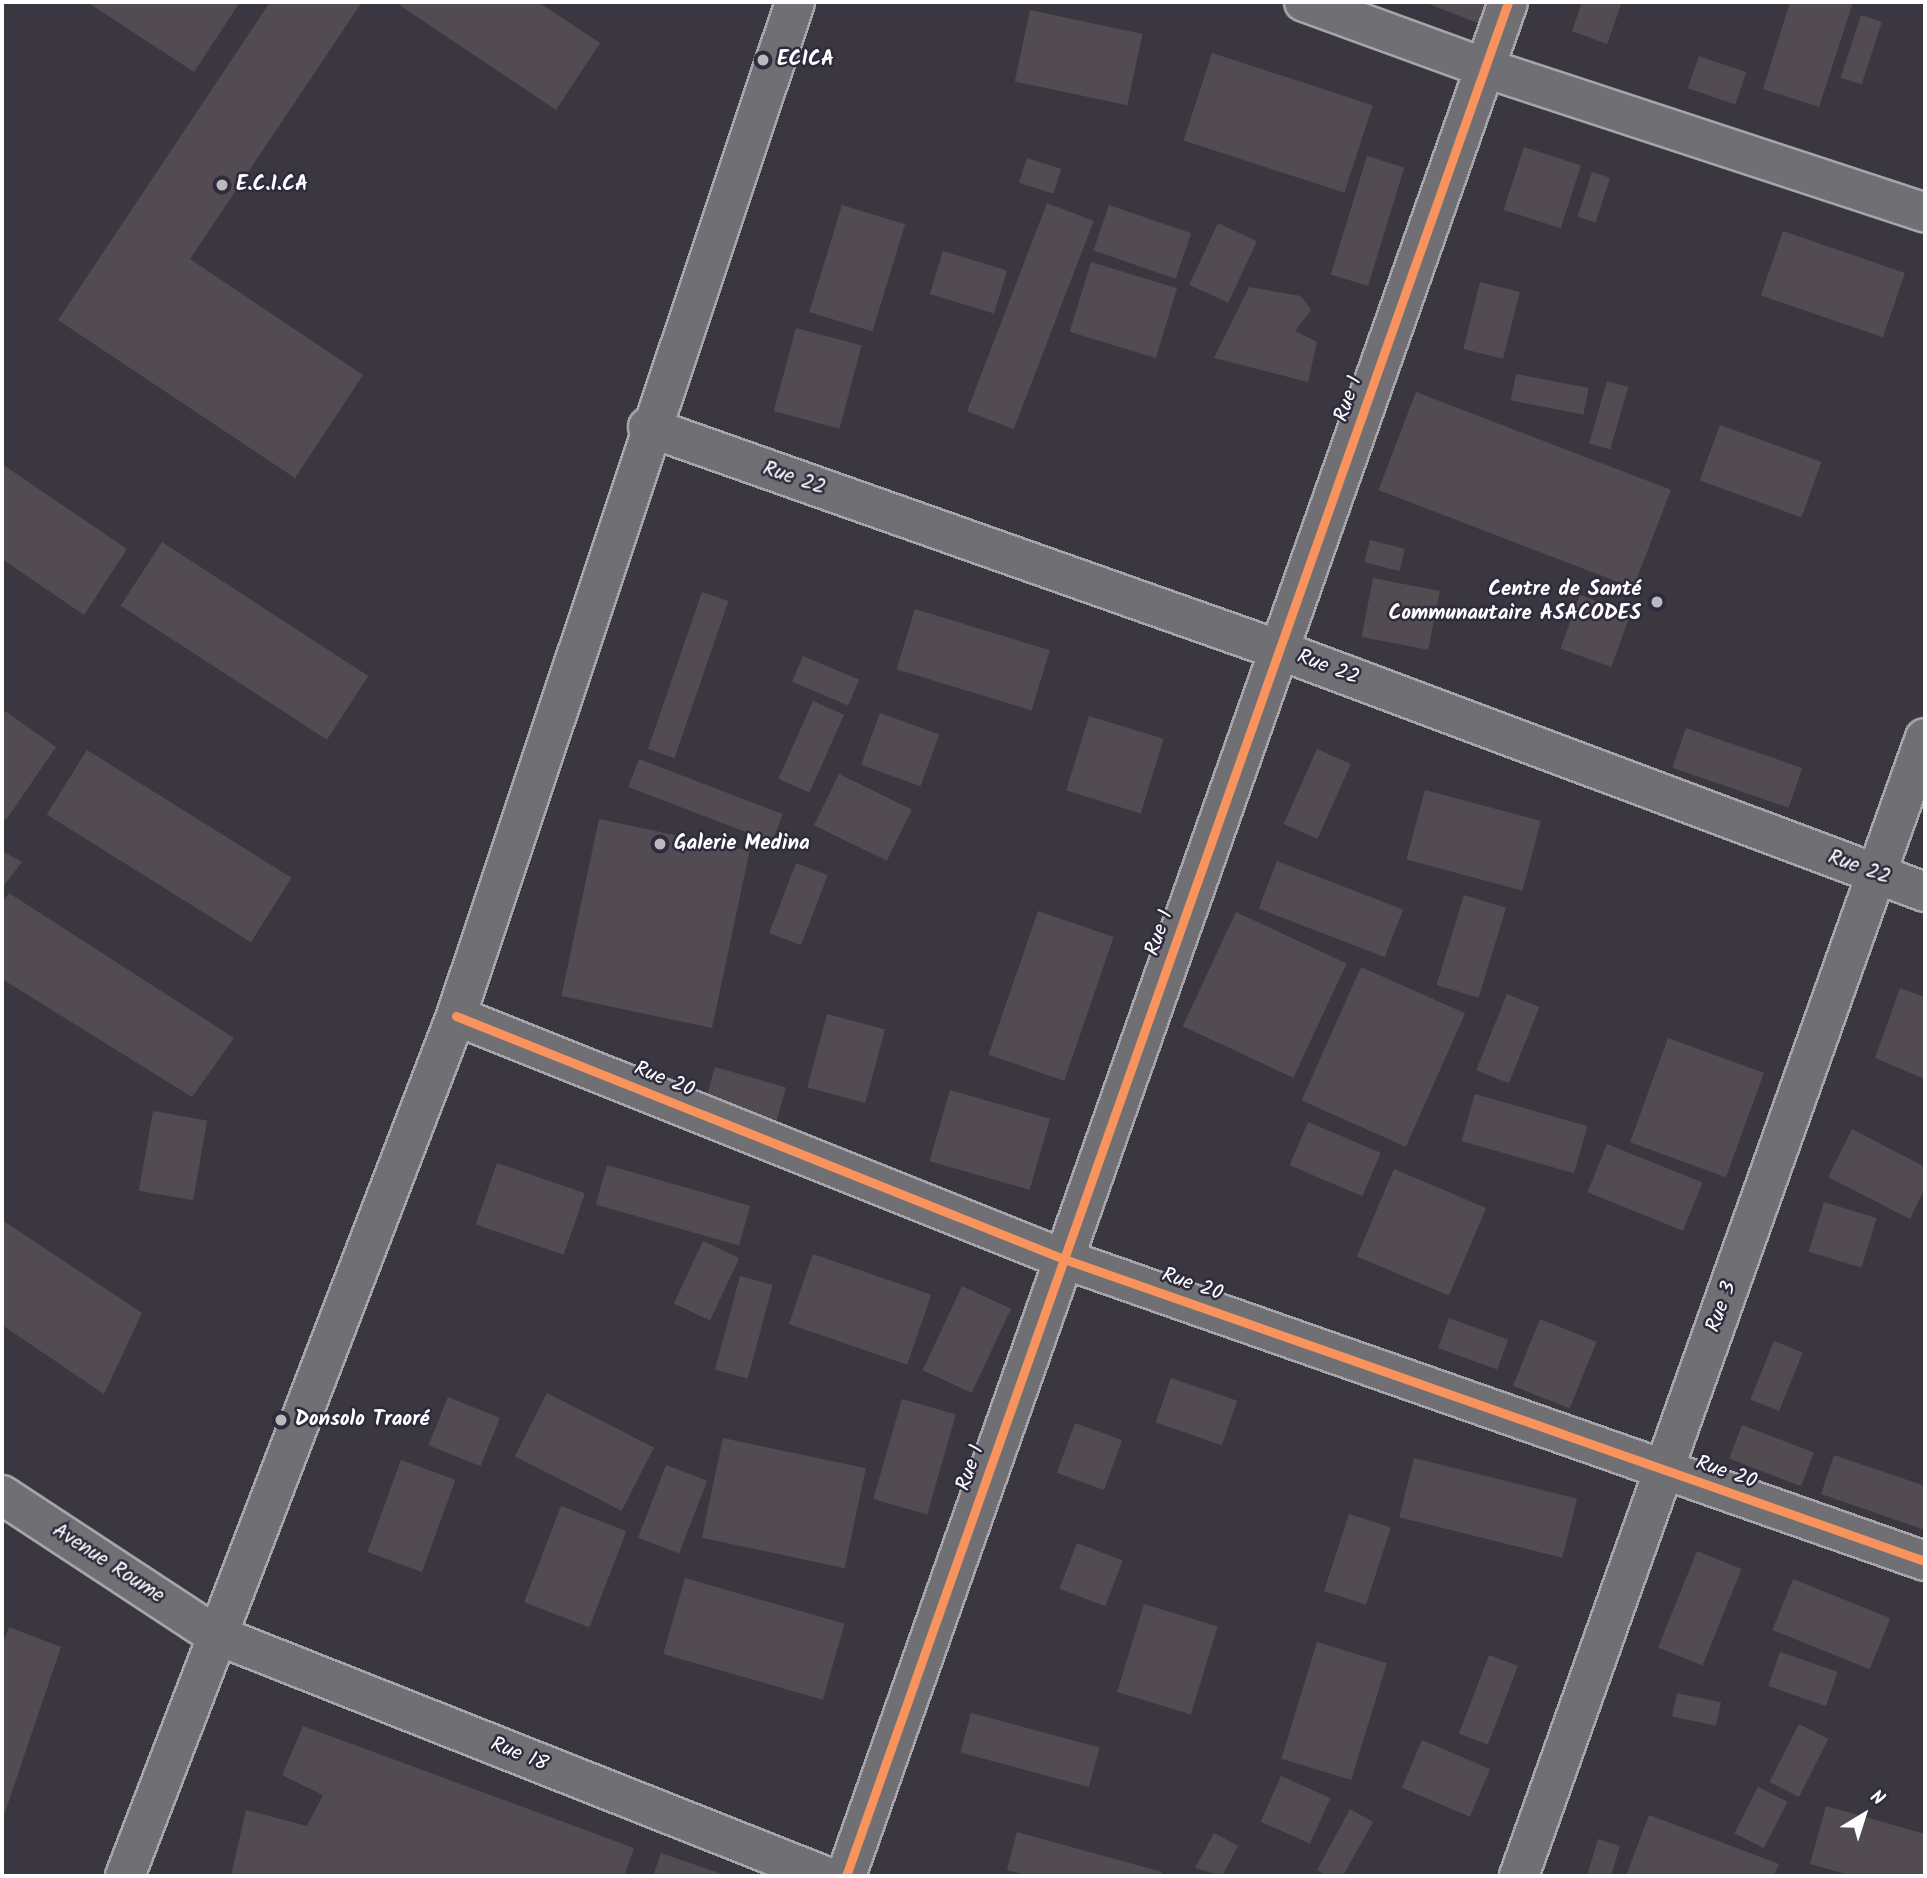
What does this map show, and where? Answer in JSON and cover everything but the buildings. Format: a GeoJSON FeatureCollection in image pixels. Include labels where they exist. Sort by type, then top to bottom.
{"type":"FeatureCollection","features":[{"type":"Feature","properties":{"kind":"street"},"geometry":{"type":"LineString","coordinates":[[125,1876],[214,1633],[456,1016],[648,427],[795,2]]}},
{"type":"Feature","properties":{"kind":"street"},"geometry":{"type":"LineString","coordinates":[[1304,2],[1485,68],[1925,213]]}},
{"type":"Feature","properties":{"kind":"street","name":"Rue 1"},"geometry":{"type":"LineString","coordinates":[[846,1876],[1508,2]]}},
{"type":"Feature","properties":{"kind":"street","name":"Rue 22"},"geometry":{"type":"LineString","coordinates":[[648,427],[1279,650],[1925,892]]}},
{"type":"Feature","properties":{"kind":"street","name":"Rue 3"},"geometry":{"type":"LineString","coordinates":[[1519,1876],[1925,738]]}},
{"type":"Feature","properties":{"kind":"street","name":"Rue 20"},"geometry":{"type":"LineString","coordinates":[[456,1016],[1064,1259],[1925,1562]]}},
{"type":"Feature","properties":{"kind":"street","name":"Avenue Roume"},"geometry":{"type":"LineString","coordinates":[[2,1495],[214,1633]]}},
{"type":"Feature","properties":{"kind":"street","name":"Rue 18"},"geometry":{"type":"LineString","coordinates":[[214,1633],[825,1876]]}},
{"type":"Feature","properties":{"kind":"cycle path"},"geometry":{"type":"LineString","coordinates":[[846,1876],[1508,2]]}},
{"type":"Feature","properties":{"kind":"cycle path"},"geometry":{"type":"LineString","coordinates":[[456,1016],[1064,1259],[1925,1561]]}},
{"type":"Feature","properties":{"kind":"place","name":"ECICA"},"geometry":{"type":"Point","coordinates":[763,60]}},
{"type":"Feature","properties":{"kind":"place","name":"E.C.I.CA"},"geometry":{"type":"Point","coordinates":[222,185]}},
{"type":"Feature","properties":{"kind":"place","name":"Centre de Santé Communautaire ASACODES"},"geometry":{"type":"Point","coordinates":[1657,602]}},
{"type":"Feature","properties":{"kind":"place","name":"Galerie Medina"},"geometry":{"type":"Point","coordinates":[660,844]}},
{"type":"Feature","properties":{"kind":"place","name":"Donsolo Traoré"},"geometry":{"type":"Point","coordinates":[281,1420]}}]}
